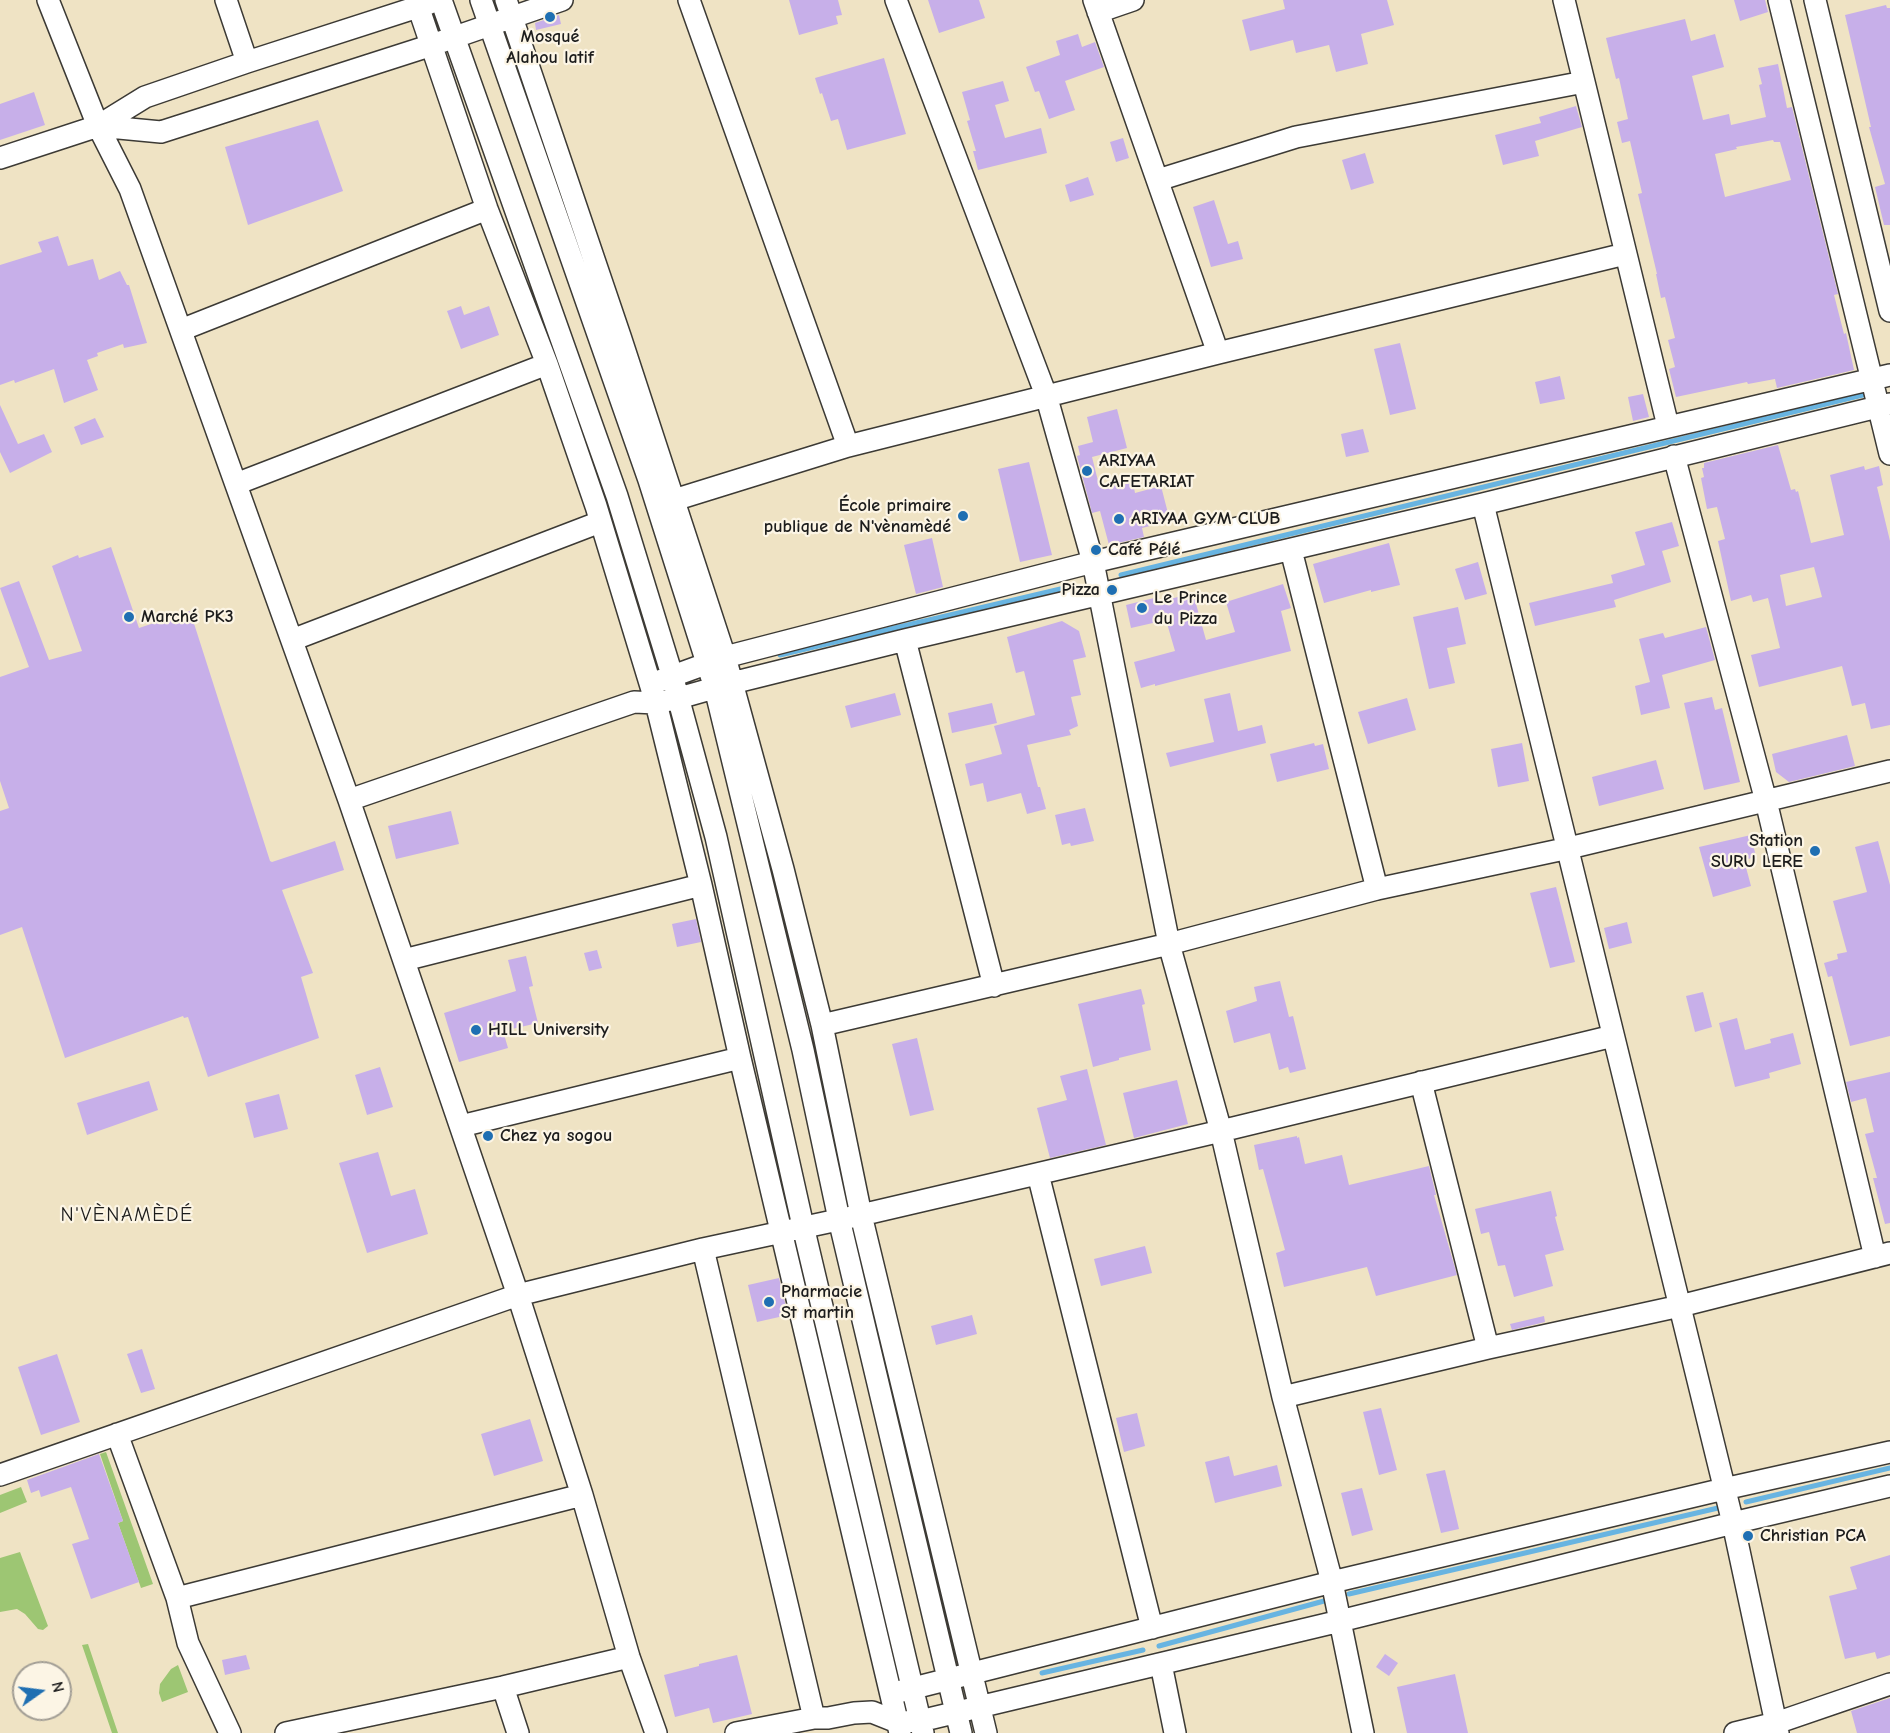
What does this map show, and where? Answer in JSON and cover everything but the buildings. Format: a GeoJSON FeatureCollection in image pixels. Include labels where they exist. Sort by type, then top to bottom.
{"type":"FeatureCollection","features":[{"type":"Feature","properties":{"kind":"street"},"geometry":{"type":"LineString","coordinates":[[48,0],[98,126],[130,189],[349,800],[518,1295],[582,1495],[629,1657],[656,1733]]}},
{"type":"Feature","properties":{"kind":"street"},"geometry":{"type":"LineString","coordinates":[[226,0],[247,62]]}},
{"type":"Feature","properties":{"kind":"street"},"geometry":{"type":"LineString","coordinates":[[482,0],[649,480],[716,660]]}},
{"type":"Feature","properties":{"kind":"street"},"geometry":{"type":"LineString","coordinates":[[98,126],[161,132],[454,38],[490,25],[509,9],[562,0]]}},
{"type":"Feature","properties":{"kind":"street"},"geometry":{"type":"LineString","coordinates":[[689,0],[848,446]]}},
{"type":"Feature","properties":{"kind":"street"},"geometry":{"type":"LineString","coordinates":[[896,0],[1046,395],[1093,562],[1169,944],[1221,1131],[1283,1397],[1332,1582],[1363,1733]]}},
{"type":"Feature","properties":{"kind":"street"},"geometry":{"type":"LineString","coordinates":[[1133,0],[1096,6],[1218,352]]}},
{"type":"Feature","properties":{"kind":"street"},"geometry":{"type":"LineString","coordinates":[[1564,0],[1668,426]]}},
{"type":"Feature","properties":{"kind":"street"},"geometry":{"type":"LineString","coordinates":[[1779,0],[1881,378],[1890,454]]}},
{"type":"Feature","properties":{"kind":"street"},"geometry":{"type":"LineString","coordinates":[[1815,0],[1890,311]]}},
{"type":"Feature","properties":{"kind":"street"},"geometry":{"type":"LineString","coordinates":[[0,158],[98,126],[145,97],[428,2]]}},
{"type":"Feature","properties":{"kind":"street"},"geometry":{"type":"LineString","coordinates":[[428,2],[454,38],[617,496],[679,698],[716,837],[792,1228],[898,1727]]}},
{"type":"Feature","properties":{"kind":"street"},"geometry":{"type":"LineString","coordinates":[[428,2],[432,45],[487,209],[547,364],[600,522],[653,694],[701,885],[740,1058],[792,1228],[922,1727]]}},
{"type":"Feature","properties":{"kind":"street"},"geometry":{"type":"LineString","coordinates":[[509,9],[674,500],[723,685],[783,869],[822,1025],[861,1215],[986,1733]]}},
{"type":"Feature","properties":{"kind":"street"},"geometry":{"type":"LineString","coordinates":[[1158,180],[1296,137],[1584,82]]}},
{"type":"Feature","properties":{"kind":"street"},"geometry":{"type":"LineString","coordinates":[[181,330],[487,209]]}},
{"type":"Feature","properties":{"kind":"street"},"geometry":{"type":"LineString","coordinates":[[674,500],[848,446],[1218,352],[1625,254]]}},
{"type":"Feature","properties":{"kind":"street"},"geometry":{"type":"LineString","coordinates":[[236,484],[547,364]]}},
{"type":"Feature","properties":{"kind":"street"},"geometry":{"type":"LineString","coordinates":[[349,800],[634,702],[653,694],[672,675],[716,660],[1093,562],[1881,378]]}},
{"type":"Feature","properties":{"kind":"street"},"geometry":{"type":"LineString","coordinates":[[653,694],[679,698],[905,640],[1483,504],[1884,405]]}},
{"type":"Feature","properties":{"kind":"street"},"geometry":{"type":"LineString","coordinates":[[1283,1397],[1488,1348],[1680,1306],[1882,1255],[1766,801],[1674,456]]}},
{"type":"Feature","properties":{"kind":"street"},"geometry":{"type":"LineString","coordinates":[[1483,504],[1733,1522],[1777,1728]]}},
{"type":"Feature","properties":{"kind":"street"},"geometry":{"type":"LineString","coordinates":[[292,640],[600,522]]}},
{"type":"Feature","properties":{"kind":"street"},"geometry":{"type":"LineString","coordinates":[[1291,550],[1377,889]]}},
{"type":"Feature","properties":{"kind":"street"},"geometry":{"type":"LineString","coordinates":[[905,640],[994,986]]}},
{"type":"Feature","properties":{"kind":"street"},"geometry":{"type":"LineString","coordinates":[[723,685],[839,1219],[961,1733]]}},
{"type":"Feature","properties":{"kind":"street"},"geometry":{"type":"LineString","coordinates":[[822,1025],[1169,944],[1377,889],[1569,848],[1890,771]]}},
{"type":"Feature","properties":{"kind":"street"},"geometry":{"type":"LineString","coordinates":[[404,960],[701,885]]}},
{"type":"Feature","properties":{"kind":"street"},"geometry":{"type":"LineString","coordinates":[[0,1475],[518,1295],[792,1228],[861,1215],[1221,1131],[1613,1036]]}},
{"type":"Feature","properties":{"kind":"street"},"geometry":{"type":"LineString","coordinates":[[460,1126],[740,1058]]}},
{"type":"Feature","properties":{"kind":"street"},"geometry":{"type":"LineString","coordinates":[[1421,1082],[1488,1348]]}},
{"type":"Feature","properties":{"kind":"street"},"geometry":{"type":"LineString","coordinates":[[1038,1174],[1152,1628]]}},
{"type":"Feature","properties":{"kind":"street"},"geometry":{"type":"LineString","coordinates":[[703,1249],[814,1718]]}},
{"type":"Feature","properties":{"kind":"street"},"geometry":{"type":"LineString","coordinates":[[117,1434],[177,1598],[188,1643],[230,1733]]}},
{"type":"Feature","properties":{"kind":"street"},"geometry":{"type":"LineString","coordinates":[[872,1712],[890,1695],[912,1688],[1332,1582],[1890,1452]]}},
{"type":"Feature","properties":{"kind":"street"},"geometry":{"type":"LineString","coordinates":[[736,1733],[814,1718],[872,1712],[898,1727],[922,1727],[955,1711],[1340,1621],[1733,1522],[1890,1486]]}},
{"type":"Feature","properties":{"kind":"street"},"geometry":{"type":"LineString","coordinates":[[177,1598],[582,1495]]}},
{"type":"Feature","properties":{"kind":"street"},"geometry":{"type":"LineString","coordinates":[[286,1733],[369,1725],[503,1687],[629,1657]]}},
{"type":"Feature","properties":{"kind":"street"},"geometry":{"type":"LineString","coordinates":[[1161,1664],[1175,1733]]}},
{"type":"Feature","properties":{"kind":"street"},"geometry":{"type":"LineString","coordinates":[[1735,1733],[1777,1728],[1890,1684]]}},
{"type":"Feature","properties":{"kind":"street"},"geometry":{"type":"LineString","coordinates":[[503,1687],[518,1733]]}},
{"type":"Feature","properties":{"kind":"green space"},"geometry":{"type":"Polygon","coordinates":[[[106,1452],[153,1584],[141,1588],[118,1523],[123,1521],[100,1454],[106,1452]]]}},
{"type":"Feature","properties":{"kind":"green space"},"geometry":{"type":"Polygon","coordinates":[[[21,1487],[27,1502],[0,1513],[0,1495],[21,1487]]]}},
{"type":"Feature","properties":{"kind":"green space"},"geometry":{"type":"Polygon","coordinates":[[[20,1552],[48,1626],[43,1630],[38,1629],[25,1614],[17,1609],[0,1612],[0,1558],[20,1552]]]}},
{"type":"Feature","properties":{"kind":"green space"},"geometry":{"type":"Polygon","coordinates":[[[88,1644],[118,1733],[112,1733],[82,1645],[88,1644]]]}},
{"type":"Feature","properties":{"kind":"green space"},"geometry":{"type":"Polygon","coordinates":[[[178,1665],[188,1692],[162,1702],[159,1693],[160,1684],[171,1669],[178,1665]]]}},
{"type":"Feature","properties":{"kind":"waterway"},"geometry":{"type":"LineString","coordinates":[[1121,575],[1871,393]]}},
{"type":"Feature","properties":{"kind":"waterway"},"geometry":{"type":"LineString","coordinates":[[780,655],[1069,587]]}},
{"type":"Feature","properties":{"kind":"waterway"},"geometry":{"type":"LineString","coordinates":[[1746,1502],[1890,1468]]}},
{"type":"Feature","properties":{"kind":"waterway"},"geometry":{"type":"LineString","coordinates":[[1349,1594],[1718,1508]]}},
{"type":"Feature","properties":{"kind":"waterway"},"geometry":{"type":"LineString","coordinates":[[1159,1646],[1324,1601]]}},
{"type":"Feature","properties":{"kind":"waterway"},"geometry":{"type":"LineString","coordinates":[[1042,1673],[1143,1650]]}},
{"type":"Feature","properties":{"kind":"place","name":"Mosqué Alahou latif"},"geometry":{"type":"Point","coordinates":[550,17]}},
{"type":"Feature","properties":{"kind":"place","name":"ARIYAA CAFETARIAT"},"geometry":{"type":"Point","coordinates":[1087,471]}},
{"type":"Feature","properties":{"kind":"place","name":"École primaire publique de N'vènamèdé"},"geometry":{"type":"Point","coordinates":[963,516]}},
{"type":"Feature","properties":{"kind":"place","name":"ARIYAA GYM CLUB"},"geometry":{"type":"Point","coordinates":[1119,519]}},
{"type":"Feature","properties":{"kind":"place","name":"Café Pélé"},"geometry":{"type":"Point","coordinates":[1096,550]}},
{"type":"Feature","properties":{"kind":"place","name":"Pizza"},"geometry":{"type":"Point","coordinates":[1112,590]}},
{"type":"Feature","properties":{"kind":"place","name":"Le Prince du Pizza"},"geometry":{"type":"Point","coordinates":[1142,608]}},
{"type":"Feature","properties":{"kind":"place","name":"Marché PK3"},"geometry":{"type":"Point","coordinates":[129,617]}},
{"type":"Feature","properties":{"kind":"place","name":"Station SURU LERE"},"geometry":{"type":"Point","coordinates":[1815,851]}},
{"type":"Feature","properties":{"kind":"place","name":"HILL University"},"geometry":{"type":"Point","coordinates":[476,1030]}},
{"type":"Feature","properties":{"kind":"place","name":"Chez ya sogou"},"geometry":{"type":"Point","coordinates":[488,1136]}},
{"type":"Feature","properties":{"kind":"place","name":"Pharmacie St martin"},"geometry":{"type":"Point","coordinates":[769,1302]}},
{"type":"Feature","properties":{"kind":"place","name":"Christian PCA"},"geometry":{"type":"Point","coordinates":[1748,1536]}},
{"type":"Feature","properties":{"kind":"district","name":"N'VÈNAMÈDÉ"},"geometry":{"type":"Point","coordinates":[127,1215]}}]}
